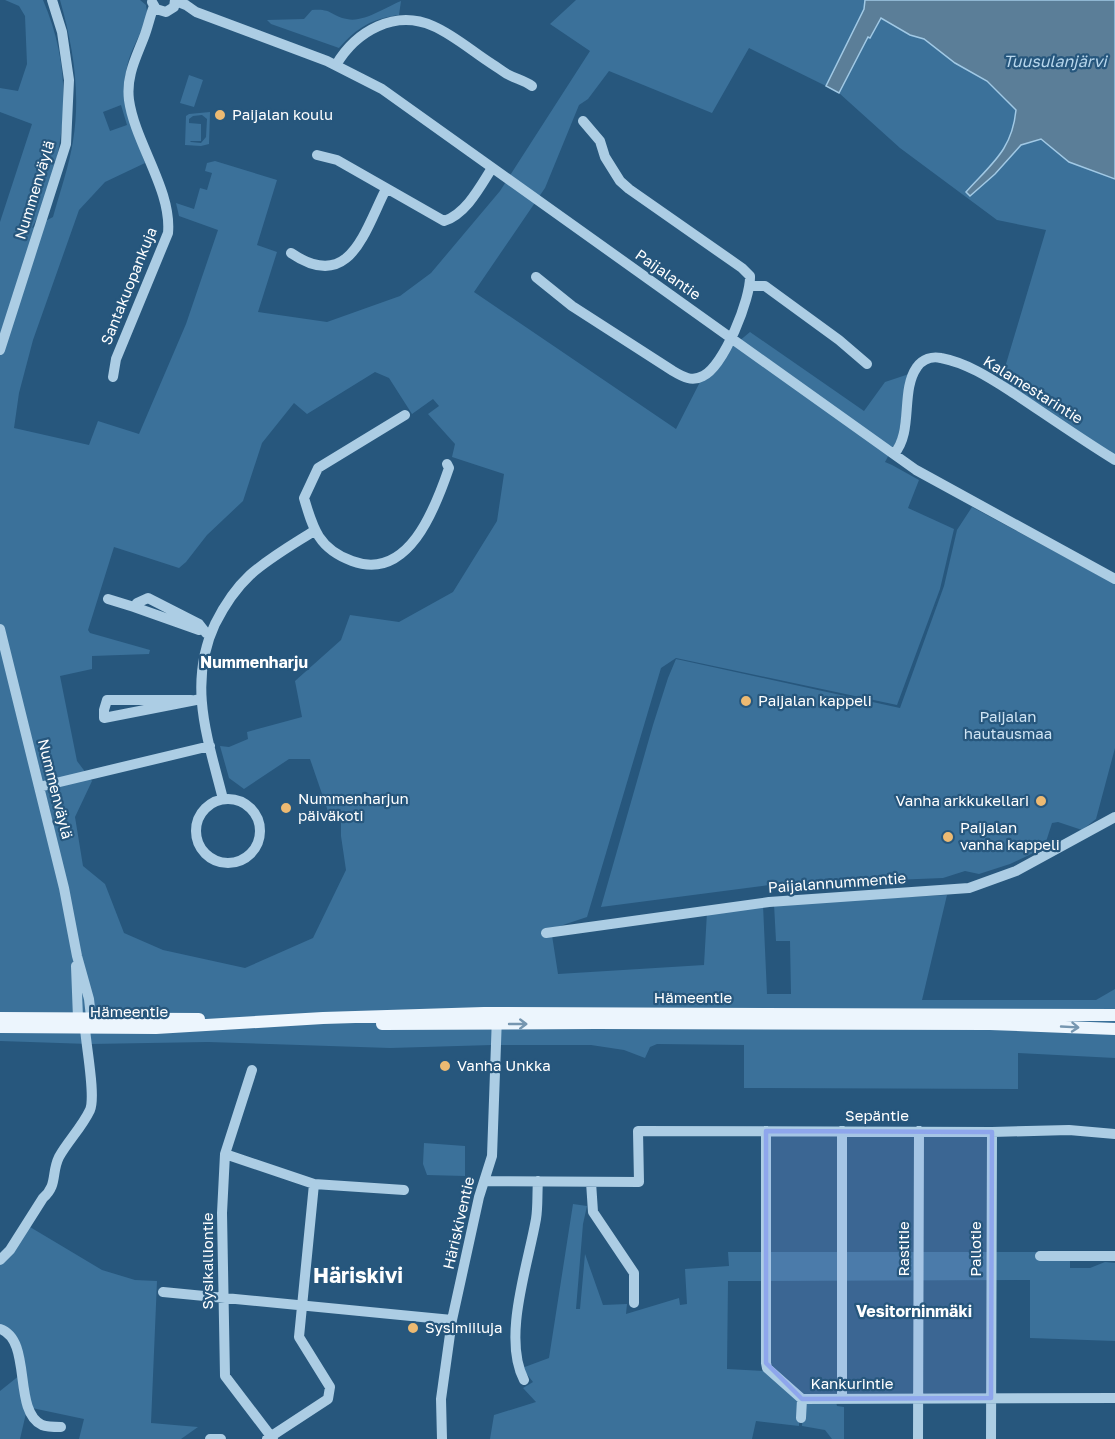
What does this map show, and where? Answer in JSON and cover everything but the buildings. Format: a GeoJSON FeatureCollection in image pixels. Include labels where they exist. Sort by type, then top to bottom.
{"type":"FeatureCollection","features":[{"type":"Feature","properties":{"kind":"main road","name":"Hämeentie"},"geometry":{"type":"LineString","coordinates":[[0,1018],[84,1021],[156,1028],[264,1022],[333,1024],[497,1019],[1115,1015]]}},
{"type":"Feature","properties":{"kind":"main road","name":"Hämeentie"},"geometry":{"type":"LineString","coordinates":[[497,1019],[596,1023],[990,1024],[1115,1029]]}},
{"type":"Feature","properties":{"kind":"main road","name":"Hämeentie"},"geometry":{"type":"LineString","coordinates":[[0,1027],[84,1021]]}},
{"type":"Feature","properties":{"kind":"street","name":"Nummenväylä"},"geometry":{"type":"LineString","coordinates":[[0,350],[66,144],[69,80],[62,32],[52,0]]}},
{"type":"Feature","properties":{"kind":"street","name":"Paijalantie"},"geometry":{"type":"LineString","coordinates":[[162,4],[186,5],[196,12],[336,65],[359,76],[404,104],[916,470],[1115,579]]}},
{"type":"Feature","properties":{"kind":"street","name":"Santakuopankuja"},"geometry":{"type":"LineString","coordinates":[[113,377],[116,359],[168,233],[169,220],[165,201],[134,120],[129,99],[131,69],[162,4]]}},
{"type":"Feature","properties":{"kind":"street"},"geometry":{"type":"LineString","coordinates":[[336,65],[356,39],[369,29],[381,24],[412,20],[435,26],[508,75],[524,80],[532,86]]}},
{"type":"Feature","properties":{"kind":"street"},"geometry":{"type":"LineString","coordinates":[[536,277],[572,306],[683,378],[694,380],[705,376],[712,369],[738,324],[750,286],[750,276],[742,268],[628,189],[620,181],[605,157],[600,141],[583,121]]}},
{"type":"Feature","properties":{"kind":"street"},"geometry":{"type":"LineString","coordinates":[[317,155],[337,160],[444,221],[454,218],[462,210],[492,168]]}},
{"type":"Feature","properties":{"kind":"street"},"geometry":{"type":"LineString","coordinates":[[291,253],[305,262],[320,266],[332,267],[344,261],[355,250],[386,189]]}},
{"type":"Feature","properties":{"kind":"street"},"geometry":{"type":"LineString","coordinates":[[750,286],[765,286],[839,340],[867,364]]}},
{"type":"Feature","properties":{"kind":"street","name":"Kalamestarintie"},"geometry":{"type":"LineString","coordinates":[[894,454],[898,450],[903,435],[913,374],[919,364],[930,358],[941,358],[964,365],[994,381],[1115,460]]}},
{"type":"Feature","properties":{"kind":"street"},"geometry":{"type":"LineString","coordinates":[[405,415],[318,468],[304,498],[314,531],[329,549],[362,565],[386,564],[408,548],[426,523],[449,468],[447,464]]}},
{"type":"Feature","properties":{"kind":"street"},"geometry":{"type":"LineString","coordinates":[[223,799],[196,699],[208,633],[230,598],[247,577],[271,558],[314,531]]}},
{"type":"Feature","properties":{"kind":"street"},"geometry":{"type":"LineString","coordinates":[[108,598],[134,607],[148,598],[199,624],[208,633]]}},
{"type":"Feature","properties":{"kind":"street","name":"Nummenväylä"},"geometry":{"type":"LineString","coordinates":[[0,629],[5,672],[39,787],[64,888],[77,957],[89,999],[84,1021],[92,1102],[90,1109],[59,1157],[55,1168],[54,1184],[10,1250],[0,1260]]}},
{"type":"Feature","properties":{"kind":"street"},"geometry":{"type":"LineString","coordinates":[[196,699],[104,718],[107,700],[196,699]]}},
{"type":"Feature","properties":{"kind":"street"},"geometry":{"type":"LineString","coordinates":[[39,787],[210,746]]}},
{"type":"Feature","properties":{"kind":"street"},"geometry":{"type":"LineString","coordinates":[[223,799],[236,800],[252,809],[258,819],[260,830],[259,839],[252,852],[242,859],[230,862],[217,860],[206,853],[197,835],[198,823],[203,812],[213,803],[223,799]]}},
{"type":"Feature","properties":{"kind":"street","name":"Paijalannummentie"},"geometry":{"type":"LineString","coordinates":[[546,933],[770,902],[969,888],[1016,871],[1115,817]]}},
{"type":"Feature","properties":{"kind":"street","name":"Häriskiventie"},"geometry":{"type":"LineString","coordinates":[[442,1439],[441,1399],[452,1320],[484,1181],[492,1156],[497,1019]]}},
{"type":"Feature","properties":{"kind":"street","name":"Sysikalliontie"},"geometry":{"type":"LineString","coordinates":[[252,1070],[225,1154],[222,1213],[225,1376],[271,1438]]}},
{"type":"Feature","properties":{"kind":"street","name":"Sepäntie"},"geometry":{"type":"LineString","coordinates":[[591,1182],[639,1182],[638,1131],[992,1132],[1069,1130],[1115,1134]]}},
{"type":"Feature","properties":{"kind":"street","name":"Kankurintie"},"geometry":{"type":"LineString","coordinates":[[766,1131],[766,1363],[767,1368],[802,1399],[1115,1398]]}},
{"type":"Feature","properties":{"kind":"street"},"geometry":{"type":"LineString","coordinates":[[842,1131],[842,1399]]}},
{"type":"Feature","properties":{"kind":"street","name":"Rastitie"},"geometry":{"type":"LineString","coordinates":[[918,1439],[919,1131]]}},
{"type":"Feature","properties":{"kind":"street","name":"Pallotie"},"geometry":{"type":"LineString","coordinates":[[991,1439],[992,1132]]}},
{"type":"Feature","properties":{"kind":"street"},"geometry":{"type":"LineString","coordinates":[[225,1154],[314,1184],[404,1190]]}},
{"type":"Feature","properties":{"kind":"street"},"geometry":{"type":"LineString","coordinates":[[484,1181],[591,1182],[593,1212],[634,1273],[634,1303]]}},
{"type":"Feature","properties":{"kind":"street"},"geometry":{"type":"LineString","coordinates":[[524,1380],[518,1368],[514,1329],[537,1216],[538,1181]]}},
{"type":"Feature","properties":{"kind":"street"},"geometry":{"type":"LineString","coordinates":[[271,1438],[328,1399],[330,1387],[299,1337],[314,1184]]}},
{"type":"Feature","properties":{"kind":"street"},"geometry":{"type":"LineString","coordinates":[[1040,1256],[1115,1256]]}},
{"type":"Feature","properties":{"kind":"street"},"geometry":{"type":"LineString","coordinates":[[163,1292],[452,1320]]}},
{"type":"Feature","properties":{"kind":"street"},"geometry":{"type":"LineString","coordinates":[[0,1329],[13,1339],[29,1408],[35,1420],[43,1426],[61,1427]]}},
{"type":"Feature","properties":{"kind":"street"},"geometry":{"type":"LineString","coordinates":[[801,1418],[802,1399]]}},
{"type":"Feature","properties":{"kind":"street"},"geometry":{"type":"LineString","coordinates":[[210,1439],[221,1439]]}},
{"type":"Feature","properties":{"kind":"highlighted area"},"geometry":{"type":"Polygon","coordinates":[[[766,1131],[992,1132],[991,1398],[802,1399],[766,1363],[766,1131]]]}},
{"type":"Feature","properties":{"kind":"green space"},"geometry":{"type":"Polygon","coordinates":[[[5,0],[43,0],[53,26],[63,78],[62,129],[57,155],[51,182],[41,211],[32,228],[53,217],[73,141],[76,87],[69,35],[60,0],[140,0],[146,5],[146,18],[129,59],[125,85],[129,112],[145,163],[105,182],[79,210],[33,340],[19,393],[14,428],[89,445],[98,421],[139,434],[186,324],[218,230],[179,216],[176,203],[194,209],[200,188],[207,190],[212,173],[205,171],[207,163],[215,161],[277,180],[257,245],[277,252],[258,312],[327,322],[400,296],[431,273],[500,191],[590,51],[550,24],[576,0],[865,0],[864,9],[826,86],[749,48],[712,113],[609,71],[588,99],[579,105],[545,188],[474,292],[676,429],[700,382],[726,352],[750,332],[864,411],[885,382],[909,374],[898,438],[885,462],[919,480],[908,508],[954,529],[940,589],[897,705],[676,658],[661,668],[587,917],[551,929],[558,974],[704,965],[707,912],[763,905],[767,994],[791,994],[790,941],[776,941],[774,904],[947,895],[922,1000],[1096,1000],[1115,989],[1115,1058],[1018,1053],[1018,1089],[744,1088],[744,1045],[657,1044],[650,1047],[645,1058],[624,1050],[591,1045],[390,1048],[208,1042],[89,1044],[0,1041],[0,222],[32,124],[0,112],[0,88],[18,91],[27,64],[25,16],[19,6],[5,0]],[[121,105],[103,112],[110,131],[127,125],[121,105]],[[375,372],[307,414],[294,403],[262,443],[243,501],[207,535],[179,568],[114,547],[88,630],[90,633],[150,650],[149,654],[92,656],[92,669],[60,676],[77,761],[92,781],[75,817],[83,866],[105,884],[124,933],[163,950],[245,968],[313,938],[346,870],[341,822],[331,820],[310,759],[289,759],[244,789],[229,778],[220,746],[229,747],[248,739],[247,732],[302,717],[295,681],[341,640],[350,615],[399,622],[453,592],[497,521],[504,474],[452,457],[455,444],[428,414],[439,406],[433,399],[412,414],[389,378],[375,372]]]}},
{"type":"Feature","properties":{"kind":"green space"},"geometry":{"type":"Polygon","coordinates":[[[401,1],[399,15],[366,25],[339,48],[271,24],[267,20],[304,19],[312,10],[319,10],[353,20],[374,14],[401,1]]]}},
{"type":"Feature","properties":{"kind":"green space"},"geometry":{"type":"Polygon","coordinates":[[[881,18],[910,35],[924,39],[955,63],[987,81],[1016,110],[1014,131],[1008,145],[966,192],[970,196],[995,174],[1021,145],[1041,139],[1069,162],[1115,179],[1115,456],[1000,384],[1046,230],[997,220],[900,148],[839,93],[868,36],[871,37],[881,18]]]}},
{"type":"Feature","properties":{"kind":"green space"},"geometry":{"type":"Polygon","coordinates":[[[189,75],[203,80],[194,107],[180,103],[189,75]]]}},
{"type":"Feature","properties":{"kind":"green space"},"geometry":{"type":"Polygon","coordinates":[[[210,112],[209,144],[185,145],[186,116],[210,112]],[[202,115],[189,119],[189,123],[201,124],[201,141],[191,142],[201,143],[206,137],[207,119],[202,115]]]}},
{"type":"Feature","properties":{"kind":"green space","name":"Paijalan hautausmaa"},"geometry":{"type":"Polygon","coordinates":[[[972,507],[1115,584],[1115,748],[1096,819],[1082,830],[1058,822],[1052,823],[1044,848],[1010,864],[979,874],[965,871],[943,878],[769,885],[601,907],[653,725],[676,659],[900,708],[944,586],[957,530],[972,507]]]}},
{"type":"Feature","properties":{"kind":"green space"},"geometry":{"type":"Polygon","coordinates":[[[424,1143],[465,1146],[465,1176],[427,1175],[423,1164],[424,1143]]]}},
{"type":"Feature","properties":{"kind":"green space"},"geometry":{"type":"Polygon","coordinates":[[[573,1204],[587,1206],[583,1224],[576,1309],[580,1309],[585,1254],[603,1305],[627,1304],[626,1314],[679,1298],[680,1305],[687,1304],[685,1269],[729,1266],[728,1252],[1070,1252],[1070,1268],[1090,1268],[1105,1262],[1115,1263],[1115,1341],[1030,1338],[1030,1280],[728,1281],[727,1369],[765,1371],[800,1401],[799,1426],[756,1421],[752,1439],[490,1439],[494,1415],[536,1402],[523,1388],[533,1382],[522,1368],[549,1358],[573,1204]]]}},
{"type":"Feature","properties":{"kind":"green space"},"geometry":{"type":"Polygon","coordinates":[[[30,1227],[102,1270],[135,1280],[157,1281],[151,1423],[198,1427],[181,1439],[79,1439],[84,1419],[32,1408],[20,1351],[0,1327],[0,1263],[30,1227]]]}},
{"type":"Feature","properties":{"kind":"green space"},"geometry":{"type":"Polygon","coordinates":[[[20,1375],[27,1409],[20,1439],[0,1439],[0,1391],[20,1375]]]}},
{"type":"Feature","properties":{"kind":"green space"},"geometry":{"type":"Polygon","coordinates":[[[803,1401],[836,1402],[837,1406],[844,1407],[844,1439],[832,1439],[825,1430],[802,1426],[803,1401]]]}},
{"type":"Feature","properties":{"kind":"water","name":"Tuusulanjärvi"},"geometry":{"type":"Polygon","coordinates":[[[865,0],[1115,0],[1115,179],[1069,162],[1041,139],[1021,145],[995,174],[970,196],[966,192],[1005,146],[1014,124],[1016,110],[987,81],[955,63],[924,39],[910,35],[881,18],[870,38],[868,37],[839,93],[826,86],[864,9],[865,0]]]}},
{"type":"Feature","properties":{"kind":"place","name":"Paijalan koulu"},"geometry":{"type":"Point","coordinates":[220,115]}},
{"type":"Feature","properties":{"kind":"place","name":"Paijalan kappeli"},"geometry":{"type":"Point","coordinates":[746,701]}},
{"type":"Feature","properties":{"kind":"place","name":"Vanha arkkukellari"},"geometry":{"type":"Point","coordinates":[1041,801]}},
{"type":"Feature","properties":{"kind":"place","name":"Nummenharjun päiväkoti"},"geometry":{"type":"Point","coordinates":[286,808]}},
{"type":"Feature","properties":{"kind":"place","name":"Paijalan vanha kappeli"},"geometry":{"type":"Point","coordinates":[948,837]}},
{"type":"Feature","properties":{"kind":"place","name":"Vanha Unkka"},"geometry":{"type":"Point","coordinates":[445,1066]}},
{"type":"Feature","properties":{"kind":"place","name":"Sysimiiluja"},"geometry":{"type":"Point","coordinates":[413,1328]}},
{"type":"Feature","properties":{"kind":"district","name":"Nummenharju"},"geometry":{"type":"Point","coordinates":[254,662]}},
{"type":"Feature","properties":{"kind":"district","name":"Häriskivi"},"geometry":{"type":"Point","coordinates":[358,1276]}},
{"type":"Feature","properties":{"kind":"district","name":"Vesitorninmäki"},"geometry":{"type":"Point","coordinates":[914,1311]}}]}
